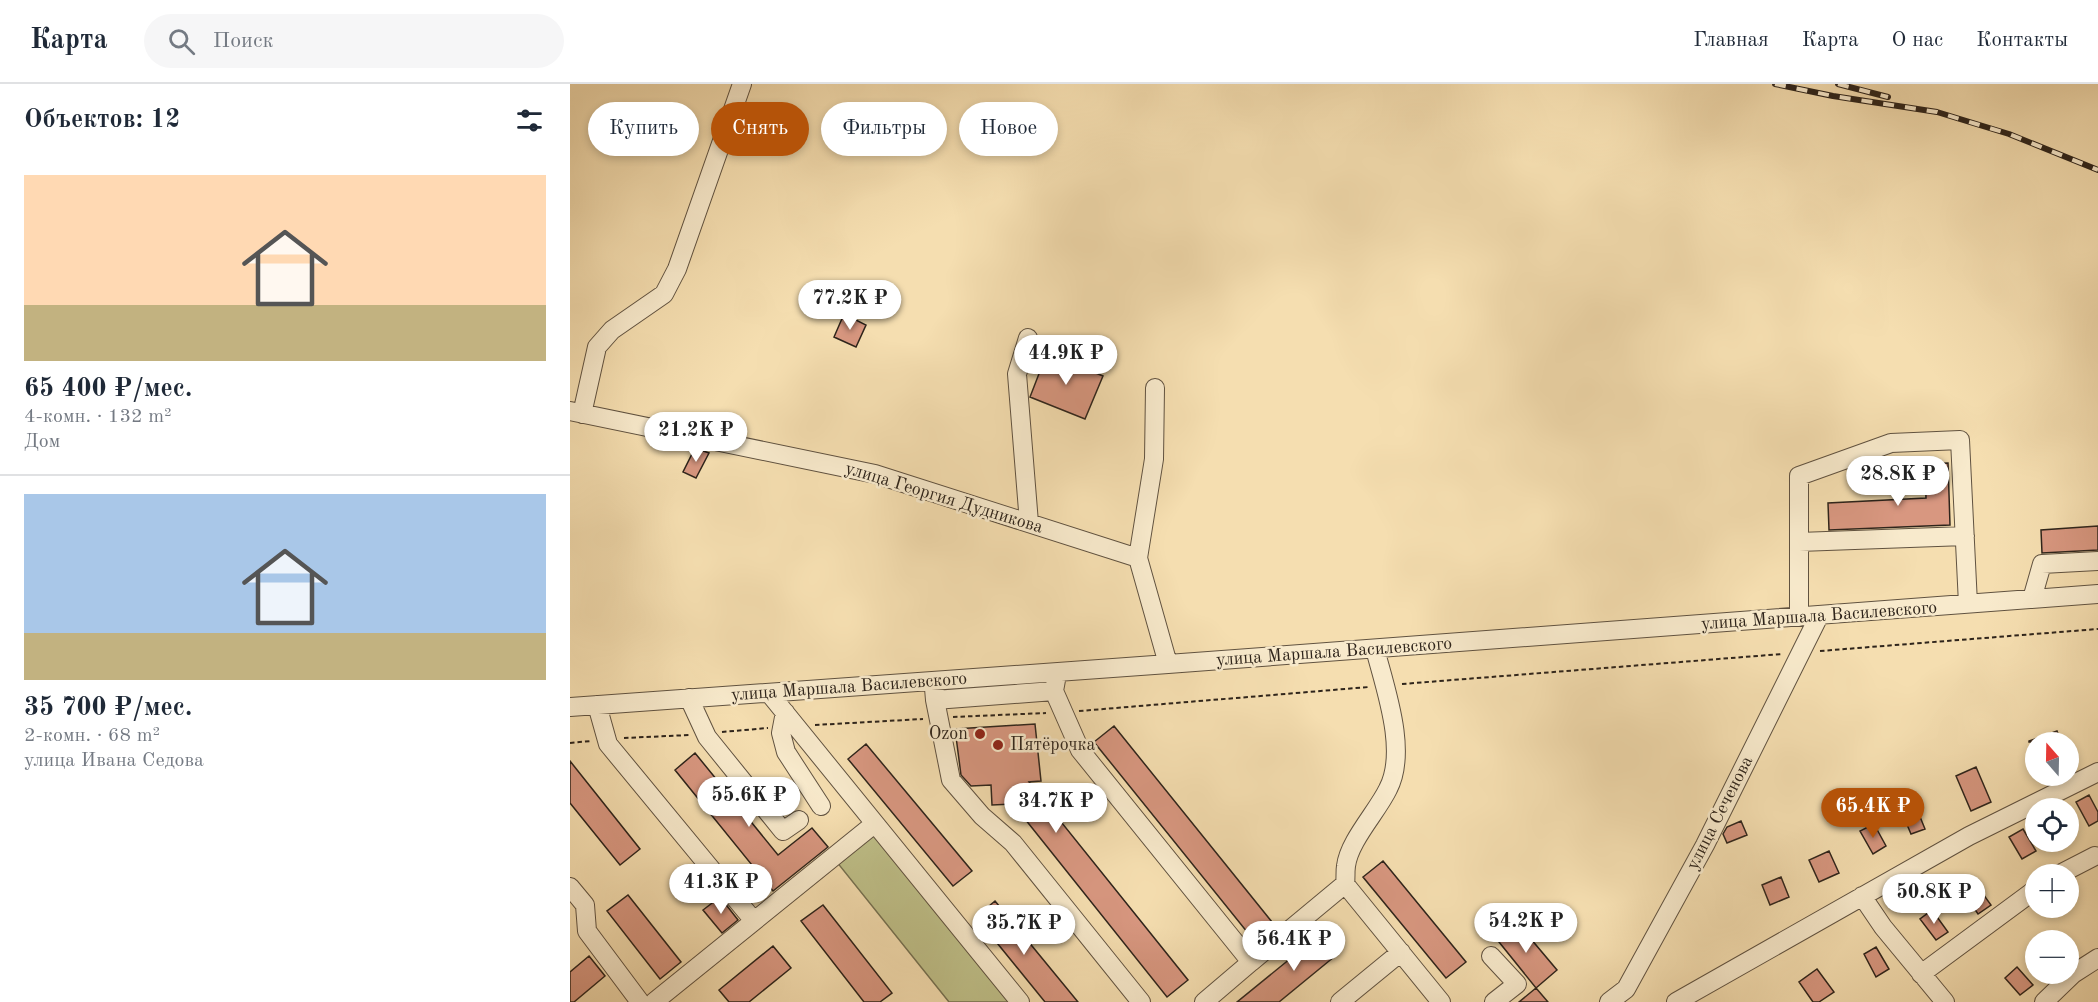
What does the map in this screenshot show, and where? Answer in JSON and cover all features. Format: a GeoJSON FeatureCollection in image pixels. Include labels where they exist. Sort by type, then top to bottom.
{"type":"FeatureCollection","features":[{"type":"Feature","properties":{"kind":"street"},"geometry":{"type":"LineString","coordinates":[[576,412],[597,347],[612,330],[664,294],[677,269],[742,84]]}},
{"type":"Feature","properties":{"kind":"street"},"geometry":{"type":"LineString","coordinates":[[1028,338],[1017,374],[1029,523]]}},
{"type":"Feature","properties":{"kind":"street"},"geometry":{"type":"LineString","coordinates":[[1155,388],[1154,459],[1137,558],[1168,664]]}},
{"type":"Feature","properties":{"kind":"street","name":"улица Георгия Дудникова"},"geometry":{"type":"LineString","coordinates":[[576,412],[875,474],[1137,558]]}},
{"type":"Feature","properties":{"kind":"street"},"geometry":{"type":"LineString","coordinates":[[1799,617],[1799,476],[1891,443],[1960,440],[1968,604]]}},
{"type":"Feature","properties":{"kind":"street"},"geometry":{"type":"LineString","coordinates":[[1799,542],[1965,536]]}},
{"type":"Feature","properties":{"kind":"street"},"geometry":{"type":"LineString","coordinates":[[2032,599],[2042,564],[2098,561]]}},
{"type":"Feature","properties":{"kind":"street","name":"улица Маршала Василевского"},"geometry":{"type":"LineString","coordinates":[[570,707],[2098,594]]}},
{"type":"Feature","properties":{"kind":"street","name":"улица Сеченова"},"geometry":{"type":"LineString","coordinates":[[1612,1001],[1626,988],[1705,845],[1819,616]]}},
{"type":"Feature","properties":{"kind":"street"},"geometry":{"type":"LineString","coordinates":[[1375,649],[1395,738],[1396,764],[1389,788],[1357,839],[1346,864],[1346,884],[1441,1002]]}},
{"type":"Feature","properties":{"kind":"street"},"geometry":{"type":"LineString","coordinates":[[1058,672],[1054,691],[1080,750],[1251,962]]}},
{"type":"Feature","properties":{"kind":"street"},"geometry":{"type":"LineString","coordinates":[[934,681],[951,780],[981,816],[1013,843],[1141,1002]]}},
{"type":"Feature","properties":{"kind":"street"},"geometry":{"type":"LineString","coordinates":[[937,709],[1054,691]]}},
{"type":"Feature","properties":{"kind":"street"},"geometry":{"type":"LineString","coordinates":[[770,693],[788,722],[1020,1002]]}},
{"type":"Feature","properties":{"kind":"street"},"geometry":{"type":"LineString","coordinates":[[689,698],[705,734],[783,831],[799,820]]}},
{"type":"Feature","properties":{"kind":"street"},"geometry":{"type":"LineString","coordinates":[[597,705],[608,744],[754,921]]}},
{"type":"Feature","properties":{"kind":"street"},"geometry":{"type":"LineString","coordinates":[[788,722],[782,733],[786,752],[821,806]]}},
{"type":"Feature","properties":{"kind":"street"},"geometry":{"type":"LineString","coordinates":[[1676,1002],[1969,836],[2098,772]]}},
{"type":"Feature","properties":{"kind":"street"},"geometry":{"type":"LineString","coordinates":[[654,1002],[868,829]]}},
{"type":"Feature","properties":{"kind":"street"},"geometry":{"type":"LineString","coordinates":[[2079,864],[2095,856]]}},
{"type":"Feature","properties":{"kind":"street"},"geometry":{"type":"LineString","coordinates":[[1204,1002],[1346,884]]}},
{"type":"Feature","properties":{"kind":"street"},"geometry":{"type":"LineString","coordinates":[[570,887],[585,905],[587,931],[640,1002]]}},
{"type":"Feature","properties":{"kind":"street"},"geometry":{"type":"LineString","coordinates":[[1862,896],[1883,927],[1945,1002]]}},
{"type":"Feature","properties":{"kind":"street"},"geometry":{"type":"LineString","coordinates":[[1921,974],[2025,897]]}},
{"type":"Feature","properties":{"kind":"street"},"geometry":{"type":"LineString","coordinates":[[1340,1002],[1401,952]]}},
{"type":"Feature","properties":{"kind":"street"},"geometry":{"type":"LineString","coordinates":[[1491,956],[1518,984],[1494,1002]]}},
{"type":"Feature","properties":{"kind":"street"},"geometry":{"type":"LineString","coordinates":[[2044,1002],[2073,974],[2098,958]]}},
{"type":"Feature","properties":{"kind":"path"},"geometry":{"type":"LineString","coordinates":[[570,743],[705,734],[788,722],[937,709],[1064,713],[2098,629]]}},
{"type":"Feature","properties":{"kind":"green space"},"geometry":{"type":"Polygon","coordinates":[[[873,833],[1010,1002],[949,1002],[836,861],[873,833]]]}},
{"type":"Feature","properties":{"kind":"building"},"geometry":{"type":"Polygon","coordinates":[[[844,314],[866,325],[856,347],[834,337],[844,314]]]}},
{"type":"Feature","properties":{"kind":"building"},"geometry":{"type":"Polygon","coordinates":[[[1047,353],[1103,376],[1085,419],[1030,397],[1047,353]]]}},
{"type":"Feature","properties":{"kind":"building"},"geometry":{"type":"Polygon","coordinates":[[[695,448],[709,453],[696,478],[683,472],[695,448]]]}},
{"type":"Feature","properties":{"kind":"building"},"geometry":{"type":"Polygon","coordinates":[[[1948,463],[1950,525],[1829,530],[1828,503],[1926,498],[1925,464],[1948,463]]]}},
{"type":"Feature","properties":{"kind":"building"},"geometry":{"type":"Polygon","coordinates":[[[2098,526],[2098,550],[2042,553],[2041,530],[2098,526]]]}},
{"type":"Feature","properties":{"kind":"building"},"geometry":{"type":"Polygon","coordinates":[[[1035,724],[1041,781],[1029,782],[1188,980],[1167,997],[1013,804],[992,805],[991,785],[971,786],[961,775],[955,729],[1035,724]]]}},
{"type":"Feature","properties":{"kind":"building"},"geometry":{"type":"Polygon","coordinates":[[[1114,726],[1276,927],[1256,943],[1094,742],[1114,726]]]}},
{"type":"Feature","properties":{"kind":"building"},"geometry":{"type":"Polygon","coordinates":[[[866,744],[972,871],[953,886],[848,759],[866,744]]]}},
{"type":"Feature","properties":{"kind":"building"},"geometry":{"type":"Polygon","coordinates":[[[695,753],[778,855],[812,828],[828,847],[773,891],[675,770],[695,753]]]}},
{"type":"Feature","properties":{"kind":"building"},"geometry":{"type":"Polygon","coordinates":[[[570,761],[640,849],[620,865],[570,803],[570,761]]]}},
{"type":"Feature","properties":{"kind":"building"},"geometry":{"type":"Polygon","coordinates":[[[1976,767],[1991,802],[1971,811],[1956,776],[1976,767]]]}},
{"type":"Feature","properties":{"kind":"building"},"geometry":{"type":"Polygon","coordinates":[[[2089,795],[2098,812],[2098,821],[2089,826],[2079,808],[2079,800],[2089,795]]]}},
{"type":"Feature","properties":{"kind":"building"},"geometry":{"type":"Polygon","coordinates":[[[1914,802],[1925,829],[1911,834],[1900,808],[1914,802]]]}},
{"type":"Feature","properties":{"kind":"building"},"geometry":{"type":"Polygon","coordinates":[[[1741,821],[1747,835],[1727,843],[1723,834],[1727,827],[1741,821]]]}},
{"type":"Feature","properties":{"kind":"building"},"geometry":{"type":"Polygon","coordinates":[[[1874,824],[1886,846],[1873,854],[1860,831],[1874,824]]]}},
{"type":"Feature","properties":{"kind":"building"},"geometry":{"type":"Polygon","coordinates":[[[2023,829],[2025,852],[2034,852],[2022,859],[2009,837],[2023,829]]]}},
{"type":"Feature","properties":{"kind":"building"},"geometry":{"type":"Polygon","coordinates":[[[1829,851],[1839,873],[1819,882],[1809,860],[1829,851]]]}},
{"type":"Feature","properties":{"kind":"building"},"geometry":{"type":"Polygon","coordinates":[[[1383,861],[1466,962],[1446,978],[1363,877],[1383,861]]]}},
{"type":"Feature","properties":{"kind":"building"},"geometry":{"type":"Polygon","coordinates":[[[1781,877],[1789,897],[1770,905],[1762,885],[1781,877]]]}},
{"type":"Feature","properties":{"kind":"building"},"geometry":{"type":"Polygon","coordinates":[[[1975,883],[1991,905],[1978,914],[1963,892],[1975,883]]]}},
{"type":"Feature","properties":{"kind":"building"},"geometry":{"type":"Polygon","coordinates":[[[628,895],[681,962],[660,979],[607,911],[628,895]]]}},
{"type":"Feature","properties":{"kind":"building"},"geometry":{"type":"Polygon","coordinates":[[[720,897],[738,920],[722,933],[703,910],[720,897]]]}},
{"type":"Feature","properties":{"kind":"building"},"geometry":{"type":"Polygon","coordinates":[[[995,901],[1078,1002],[1045,1002],[976,917],[995,901]]]}},
{"type":"Feature","properties":{"kind":"building"},"geometry":{"type":"Polygon","coordinates":[[[823,905],[892,993],[880,1002],[864,1002],[801,921],[823,905]]]}},
{"type":"Feature","properties":{"kind":"building"},"geometry":{"type":"Polygon","coordinates":[[[1932,910],[1948,932],[1936,940],[1920,919],[1932,910]]]}},
{"type":"Feature","properties":{"kind":"building"},"geometry":{"type":"Polygon","coordinates":[[[1515,920],[1557,970],[1536,988],[1495,937],[1515,920]]]}},
{"type":"Feature","properties":{"kind":"building"},"geometry":{"type":"Polygon","coordinates":[[[1323,932],[1340,952],[1279,1002],[1237,1002],[1323,932]]]}},
{"type":"Feature","properties":{"kind":"building"},"geometry":{"type":"Polygon","coordinates":[[[773,946],[791,968],[749,1002],[729,1002],[719,990],[773,946]]]}},
{"type":"Feature","properties":{"kind":"building"},"geometry":{"type":"Polygon","coordinates":[[[1876,947],[1889,969],[1876,977],[1864,954],[1876,947]]]}},
{"type":"Feature","properties":{"kind":"building"},"geometry":{"type":"Polygon","coordinates":[[[589,956],[605,976],[574,1002],[570,1002],[570,972],[589,956]]]}},
{"type":"Feature","properties":{"kind":"building"},"geometry":{"type":"Polygon","coordinates":[[[2017,967],[2025,976],[2025,984],[2033,985],[2020,995],[2005,978],[2017,967]]]}},
{"type":"Feature","properties":{"kind":"building"},"geometry":{"type":"Polygon","coordinates":[[[1817,969],[1834,992],[1819,1002],[1813,1002],[1799,982],[1817,969]]]}},
{"type":"Feature","properties":{"kind":"building"},"geometry":{"type":"Polygon","coordinates":[[[1536,988],[1548,1002],[1519,1002],[1536,988]]]}},
{"type":"Feature","properties":{"kind":"railway"},"geometry":{"type":"LineString","coordinates":[[1775,84],[1833,96],[1937,112],[2009,134],[2098,170]]}},
{"type":"Feature","properties":{"kind":"railway"},"geometry":{"type":"LineString","coordinates":[[1838,84],[1888,97]]}},
{"type":"Feature","properties":{"kind":"place","name":"Ozon"},"geometry":{"type":"Point","coordinates":[980,734]}},
{"type":"Feature","properties":{"kind":"place","name":"Пятёрочка"},"geometry":{"type":"Point","coordinates":[998,745]}}]}
